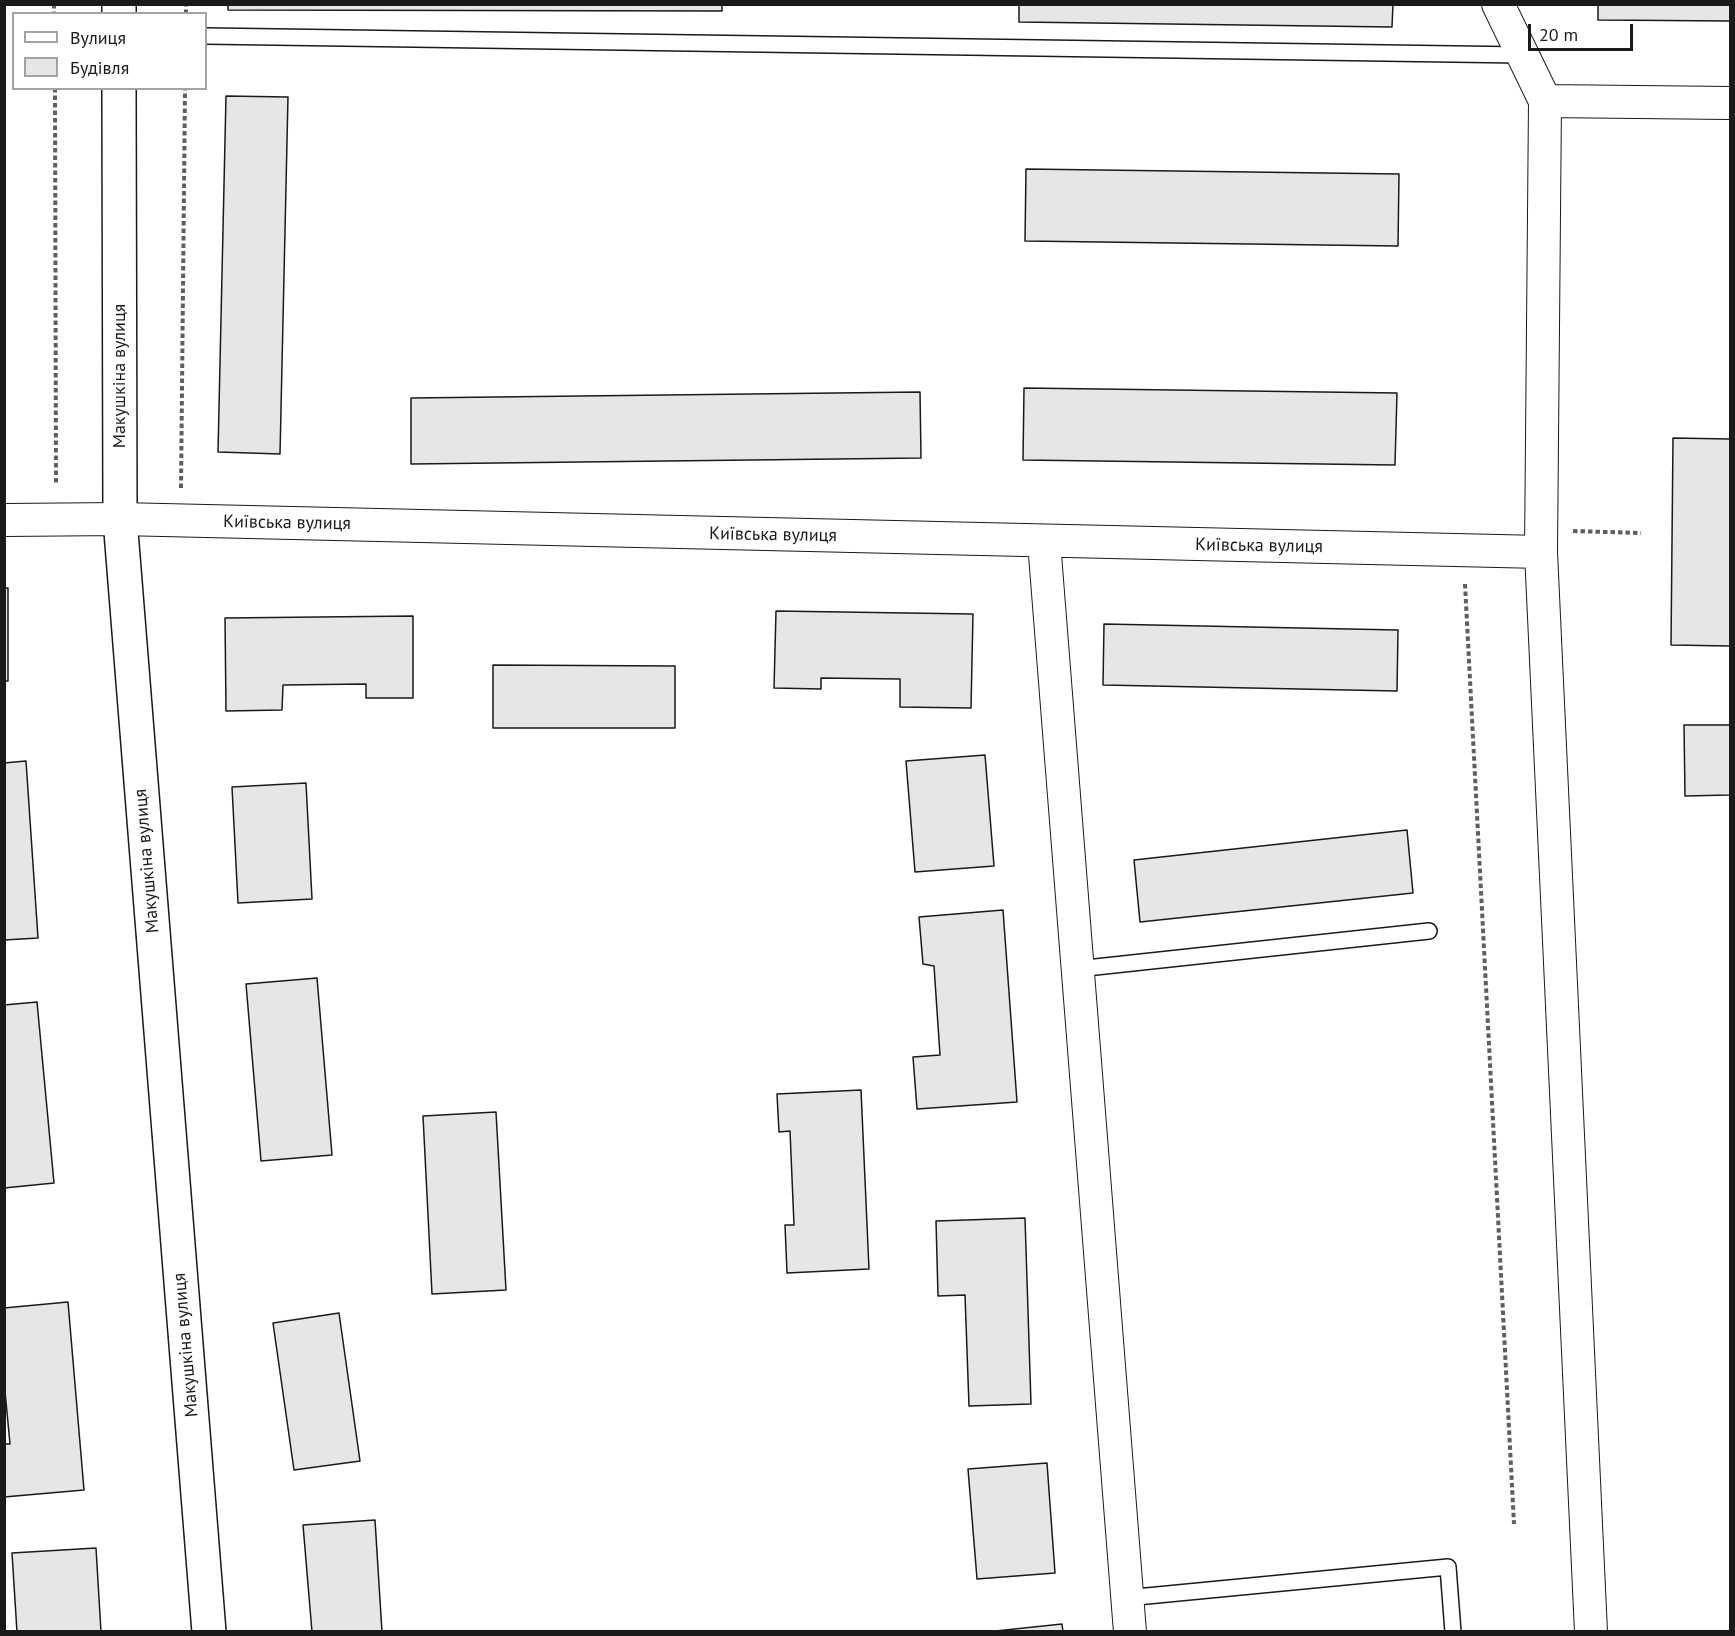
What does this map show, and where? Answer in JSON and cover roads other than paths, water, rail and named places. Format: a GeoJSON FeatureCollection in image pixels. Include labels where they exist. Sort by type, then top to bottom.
{"type":"FeatureCollection","features":[{"type":"Feature","properties":{"kind":"street"},"geometry":{"type":"LineString","coordinates":[[1498,4],[1545,101],[1541,541],[1591,1632]]}},
{"type":"Feature","properties":{"kind":"street","name":"Макушкіна вулиця"},"geometry":{"type":"LineString","coordinates":[[119,90],[120,519],[209,1632]]}},
{"type":"Feature","properties":{"kind":"street"},"geometry":{"type":"LineString","coordinates":[[1545,101],[1731,102]]}},
{"type":"Feature","properties":{"kind":"street","name":"Київська вулиця"},"geometry":{"type":"LineString","coordinates":[[4,520],[120,519],[1463,550],[1541,541]]}},
{"type":"Feature","properties":{"kind":"street"},"geometry":{"type":"LineString","coordinates":[[1044,542],[1130,1632]]}},
{"type":"Feature","properties":{"kind":"lane"},"geometry":{"type":"LineString","coordinates":[[207,36],[1523,55]]}},
{"type":"Feature","properties":{"kind":"lane"},"geometry":{"type":"LineString","coordinates":[[1077,969],[1429,931]]}},
{"type":"Feature","properties":{"kind":"lane"},"geometry":{"type":"LineString","coordinates":[[1126,1598],[1448,1567],[1453,1632]]}}]}
